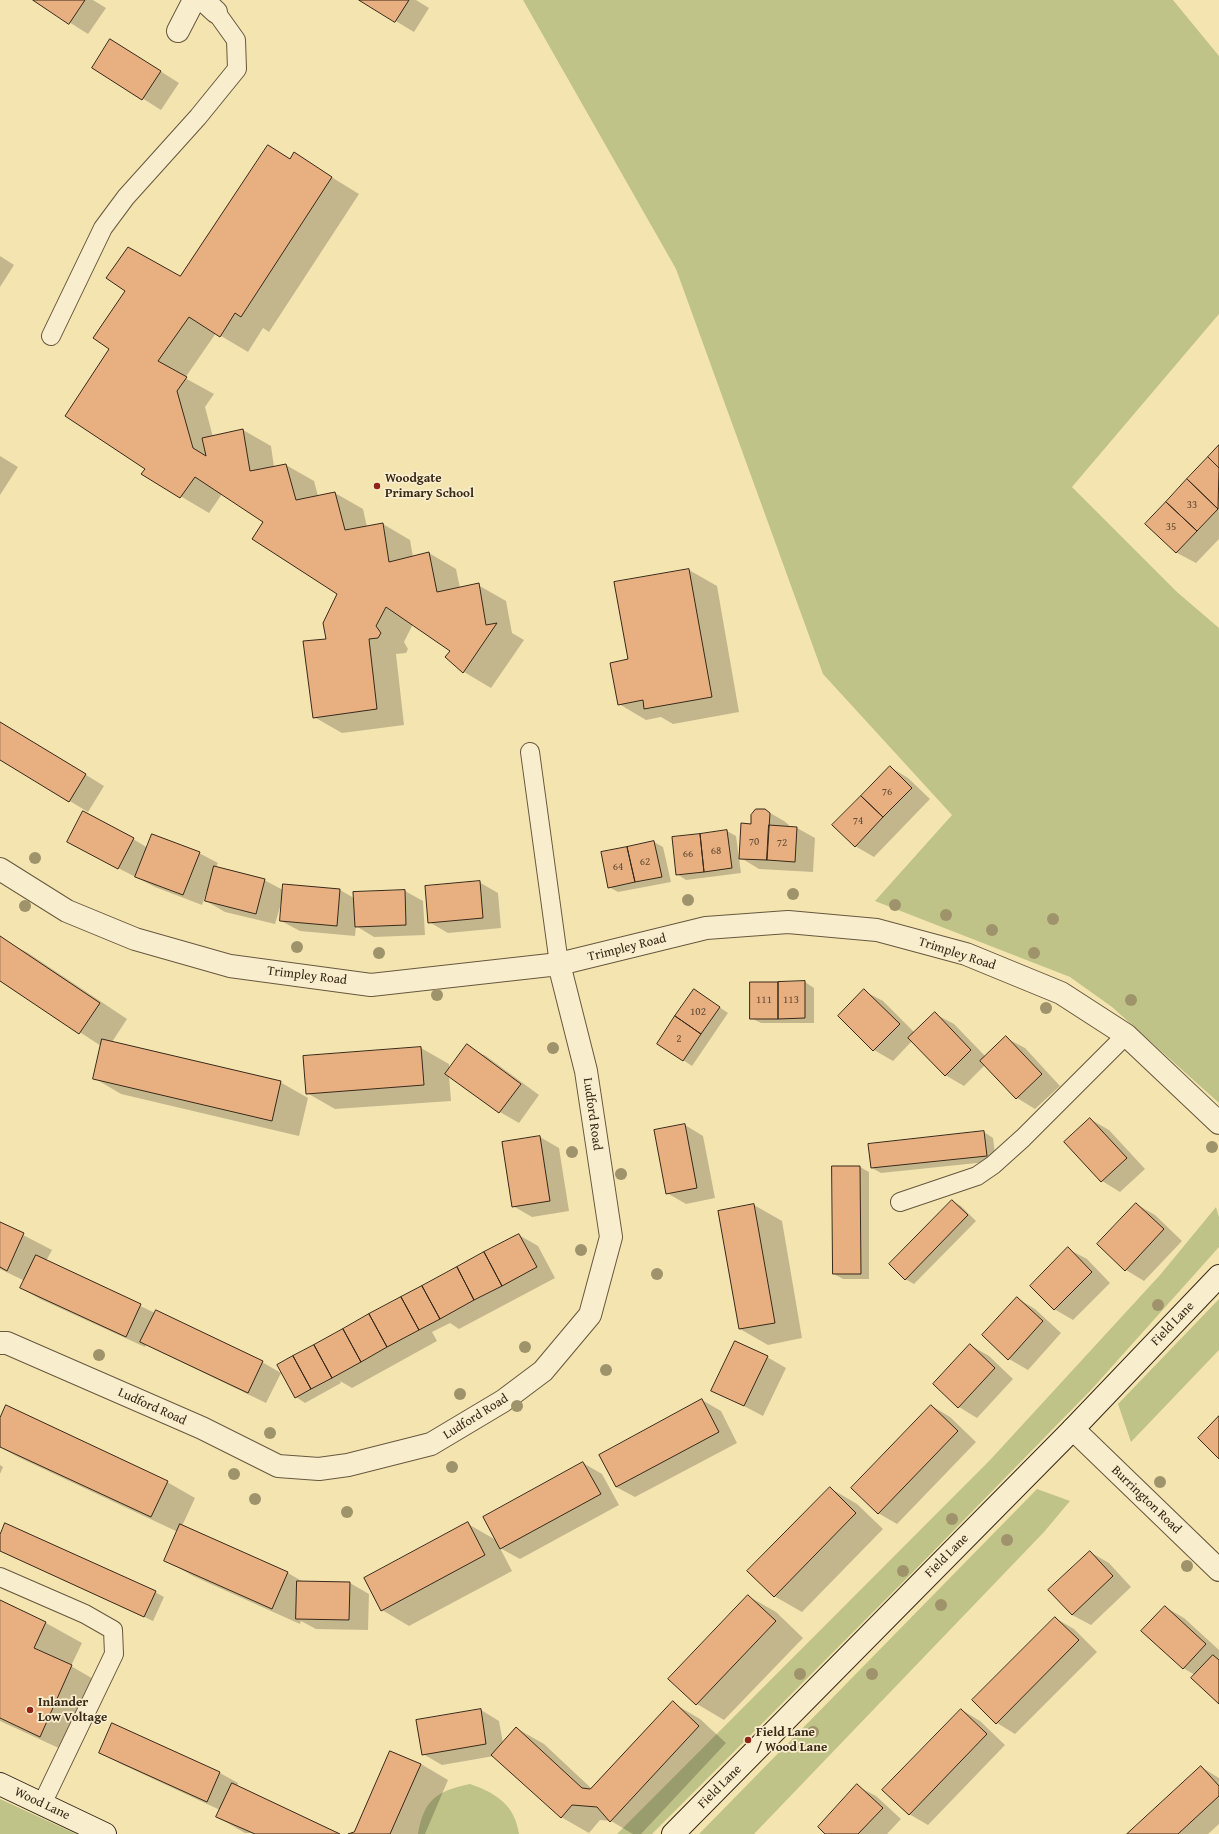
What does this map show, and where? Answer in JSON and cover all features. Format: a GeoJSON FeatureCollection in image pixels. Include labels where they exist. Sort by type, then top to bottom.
{"type":"FeatureCollection","features":[{"type":"Feature","properties":{"kind":"street"},"geometry":{"type":"LineString","coordinates":[[178,31],[194,0]]}},
{"type":"Feature","properties":{"kind":"street","name":"Trimpley Road"},"geometry":{"type":"LineString","coordinates":[[0,869],[67,911],[135,939],[230,966],[371,984],[559,964],[706,928],[788,922],[877,930],[966,954],[1060,994],[1126,1034],[1219,1124]]}},
{"type":"Feature","properties":{"kind":"street","name":"Ludford Road"},"geometry":{"type":"LineString","coordinates":[[0,1343],[7,1343],[202,1428],[278,1466],[319,1469],[348,1465],[431,1444],[503,1402],[543,1371],[590,1315],[611,1236],[586,1071],[559,964]]}},
{"type":"Feature","properties":{"kind":"street","name":"Field Lane"},"geometry":{"type":"LineString","coordinates":[[673,1834],[1073,1429],[1219,1276]]}},
{"type":"Feature","properties":{"kind":"street","name":"Burrington Road"},"geometry":{"type":"LineString","coordinates":[[1073,1429],[1219,1570]]}},
{"type":"Feature","properties":{"kind":"street","name":"Wood Lane"},"geometry":{"type":"LineString","coordinates":[[0,1784],[105,1834]]}},
{"type":"Feature","properties":{"kind":"lane"},"geometry":{"type":"LineString","coordinates":[[51,336],[103,228],[126,197],[198,116],[237,69],[236,40],[210,6]]}},
{"type":"Feature","properties":{"kind":"lane"},"geometry":{"type":"LineString","coordinates":[[530,752],[559,964]]}},
{"type":"Feature","properties":{"kind":"lane"},"geometry":{"type":"LineString","coordinates":[[900,1202],[977,1176],[993,1165],[1023,1138],[1126,1034]]}},
{"type":"Feature","properties":{"kind":"lane"},"geometry":{"type":"LineString","coordinates":[[0,1577],[86,1614],[113,1630],[114,1654],[42,1804]]}},
{"type":"Feature","properties":{"kind":"green space"},"geometry":{"type":"Polygon","coordinates":[[[523,0],[1173,0],[1219,56],[1219,314],[1072,487],[1177,592],[1219,628],[1219,1103],[1112,1007],[1070,977],[875,901],[952,815],[823,674],[676,269],[523,0]]]}},
{"type":"Feature","properties":{"kind":"green space"},"geometry":{"type":"Polygon","coordinates":[[[1216,1207],[1219,1217],[1219,1247],[1091,1390],[912,1573],[652,1834],[617,1834],[991,1459],[1160,1275],[1216,1207]]]}},
{"type":"Feature","properties":{"kind":"green space"},"geometry":{"type":"Polygon","coordinates":[[[1219,1299],[1219,1350],[1131,1442],[1118,1404],[1219,1299]]]}},
{"type":"Feature","properties":{"kind":"green space"},"geometry":{"type":"Polygon","coordinates":[[[1037,1489],[1070,1501],[1044,1532],[754,1834],[699,1834],[1037,1489]]]}},
{"type":"Feature","properties":{"kind":"green space"},"geometry":{"type":"Polygon","coordinates":[[[470,1784],[496,1796],[509,1808],[517,1824],[519,1834],[418,1834],[424,1812],[434,1798],[449,1790],[470,1784]]]}},
{"type":"Feature","properties":{"kind":"green space"},"geometry":{"type":"Polygon","coordinates":[[[0,1799],[76,1834],[0,1834],[0,1799]]]}},
{"type":"Feature","properties":{"kind":"building"},"geometry":{"type":"Polygon","coordinates":[[[33,0],[85,0],[69,24],[33,0]]]}},
{"type":"Feature","properties":{"kind":"building"},"geometry":{"type":"Polygon","coordinates":[[[359,0],[409,0],[395,22],[359,0]]]}},
{"type":"Feature","properties":{"kind":"building"},"geometry":{"type":"Polygon","coordinates":[[[110,39],[161,71],[142,100],[92,68],[110,39]]]}},
{"type":"Feature","properties":{"kind":"building"},"geometry":{"type":"Polygon","coordinates":[[[268,145],[290,159],[294,152],[332,177],[241,317],[235,313],[220,337],[189,317],[158,361],[187,377],[177,391],[193,448],[206,456],[202,438],[243,429],[250,471],[286,464],[296,500],[335,492],[345,530],[383,523],[389,562],[429,552],[437,592],[479,583],[486,625],[497,623],[463,673],[445,657],[450,651],[386,607],[376,626],[381,633],[378,638],[369,639],[377,709],[313,718],[303,641],[326,639],[323,623],[337,594],[252,539],[263,522],[195,477],[180,498],[141,474],[145,469],[65,416],[109,349],[93,338],[125,291],[106,278],[128,247],[180,276],[268,145]]]}},
{"type":"Feature","properties":{"kind":"building"},"geometry":{"type":"Polygon","coordinates":[[[1219,445],[1219,468],[1208,457],[1219,445]]]}},
{"type":"Feature","properties":{"kind":"building"},"geometry":{"type":"Polygon","coordinates":[[[1208,457],[1219,468],[1218,509],[1187,479],[1208,457]]]}},
{"type":"Feature","properties":{"kind":"building"},"geometry":{"type":"Polygon","coordinates":[[[1187,479],[1218,509],[1197,531],[1166,502],[1187,479]]]}},
{"type":"Feature","properties":{"kind":"building"},"geometry":{"type":"Polygon","coordinates":[[[1166,502],[1197,531],[1176,553],[1145,524],[1166,502]]]}},
{"type":"Feature","properties":{"kind":"building"},"geometry":{"type":"Polygon","coordinates":[[[689,569],[712,697],[644,709],[643,700],[618,705],[610,663],[628,659],[614,582],[689,569]]]}},
{"type":"Feature","properties":{"kind":"building"},"geometry":{"type":"Polygon","coordinates":[[[0,722],[86,774],[69,802],[0,760],[0,722]]]}},
{"type":"Feature","properties":{"kind":"building"},"geometry":{"type":"Polygon","coordinates":[[[890,766],[912,788],[883,817],[861,796],[890,766]]]}},
{"type":"Feature","properties":{"kind":"building"},"geometry":{"type":"Polygon","coordinates":[[[861,796],[883,817],[855,847],[832,825],[861,796]]]}},
{"type":"Feature","properties":{"kind":"building"},"geometry":{"type":"Polygon","coordinates":[[[756,809],[765,809],[770,813],[767,860],[739,859],[741,823],[751,824],[751,815],[756,809]]]}},
{"type":"Feature","properties":{"kind":"building"},"geometry":{"type":"Polygon","coordinates":[[[83,811],[134,838],[118,869],[67,842],[83,811]]]}},
{"type":"Feature","properties":{"kind":"building"},"geometry":{"type":"Polygon","coordinates":[[[769,825],[797,827],[795,862],[767,860],[769,825]]]}},
{"type":"Feature","properties":{"kind":"building"},"geometry":{"type":"Polygon","coordinates":[[[727,830],[732,868],[704,872],[700,834],[727,830]]]}},
{"type":"Feature","properties":{"kind":"building"},"geometry":{"type":"Polygon","coordinates":[[[152,834],[200,852],[183,895],[135,877],[152,834]]]}},
{"type":"Feature","properties":{"kind":"building"},"geometry":{"type":"Polygon","coordinates":[[[700,834],[704,872],[676,875],[672,837],[700,834]]]}},
{"type":"Feature","properties":{"kind":"building"},"geometry":{"type":"Polygon","coordinates":[[[654,841],[662,877],[635,882],[627,847],[654,841]]]}},
{"type":"Feature","properties":{"kind":"building"},"geometry":{"type":"Polygon","coordinates":[[[627,847],[635,882],[608,888],[601,852],[627,847]]]}},
{"type":"Feature","properties":{"kind":"building"},"geometry":{"type":"Polygon","coordinates":[[[214,866],[265,879],[256,914],[205,901],[214,866]]]}},
{"type":"Feature","properties":{"kind":"building"},"geometry":{"type":"Polygon","coordinates":[[[480,881],[483,918],[428,923],[425,886],[480,881]]]}},
{"type":"Feature","properties":{"kind":"building"},"geometry":{"type":"Polygon","coordinates":[[[283,884],[340,889],[337,926],[280,921],[283,884]]]}},
{"type":"Feature","properties":{"kind":"building"},"geometry":{"type":"Polygon","coordinates":[[[405,890],[406,925],[355,927],[353,892],[405,890]]]}},
{"type":"Feature","properties":{"kind":"building"},"geometry":{"type":"Polygon","coordinates":[[[0,936],[100,1003],[79,1034],[0,981],[0,936]]]}},
{"type":"Feature","properties":{"kind":"building"},"geometry":{"type":"Polygon","coordinates":[[[805,981],[805,1018],[778,1019],[778,982],[805,981]]]}},
{"type":"Feature","properties":{"kind":"building"},"geometry":{"type":"Polygon","coordinates":[[[750,982],[778,982],[778,1019],[750,1019],[750,982]]]}},
{"type":"Feature","properties":{"kind":"building"},"geometry":{"type":"Polygon","coordinates":[[[694,989],[720,1007],[701,1034],[675,1016],[694,989]]]}},
{"type":"Feature","properties":{"kind":"building"},"geometry":{"type":"Polygon","coordinates":[[[864,989],[900,1024],[873,1051],[838,1016],[864,989]]]}},
{"type":"Feature","properties":{"kind":"building"},"geometry":{"type":"Polygon","coordinates":[[[935,1012],[971,1050],[945,1076],[908,1038],[935,1012]]]}},
{"type":"Feature","properties":{"kind":"building"},"geometry":{"type":"Polygon","coordinates":[[[675,1016],[701,1034],[683,1061],[657,1044],[675,1016]]]}},
{"type":"Feature","properties":{"kind":"building"},"geometry":{"type":"Polygon","coordinates":[[[1006,1036],[1042,1074],[1016,1099],[980,1061],[1006,1036]]]}},
{"type":"Feature","properties":{"kind":"building"},"geometry":{"type":"Polygon","coordinates":[[[102,1039],[281,1081],[272,1121],[93,1079],[102,1039]]]}},
{"type":"Feature","properties":{"kind":"building"},"geometry":{"type":"Polygon","coordinates":[[[467,1044],[521,1084],[499,1113],[445,1074],[467,1044]]]}},
{"type":"Feature","properties":{"kind":"building"},"geometry":{"type":"Polygon","coordinates":[[[421,1047],[424,1085],[306,1094],[303,1056],[421,1047]]]}},
{"type":"Feature","properties":{"kind":"building"},"geometry":{"type":"Polygon","coordinates":[[[1090,1118],[1127,1158],[1101,1182],[1064,1142],[1090,1118]]]}},
{"type":"Feature","properties":{"kind":"building"},"geometry":{"type":"Polygon","coordinates":[[[685,1124],[697,1188],[666,1194],[654,1130],[685,1124]]]}},
{"type":"Feature","properties":{"kind":"building"},"geometry":{"type":"Polygon","coordinates":[[[984,1131],[987,1156],[871,1168],[868,1144],[984,1131]]]}},
{"type":"Feature","properties":{"kind":"building"},"geometry":{"type":"Polygon","coordinates":[[[540,1136],[550,1201],[512,1207],[502,1142],[540,1136]]]}},
{"type":"Feature","properties":{"kind":"building"},"geometry":{"type":"Polygon","coordinates":[[[832,1166],[860,1166],[861,1274],[833,1274],[832,1166]]]}},
{"type":"Feature","properties":{"kind":"building"},"geometry":{"type":"Polygon","coordinates":[[[952,1200],[968,1215],[905,1280],[889,1264],[952,1200]]]}},
{"type":"Feature","properties":{"kind":"building"},"geometry":{"type":"Polygon","coordinates":[[[1136,1203],[1164,1229],[1125,1271],[1097,1244],[1136,1203]]]}},
{"type":"Feature","properties":{"kind":"building"},"geometry":{"type":"Polygon","coordinates":[[[754,1204],[775,1323],[739,1329],[718,1211],[754,1204]]]}},
{"type":"Feature","properties":{"kind":"building"},"geometry":{"type":"Polygon","coordinates":[[[0,1222],[24,1233],[7,1271],[0,1267],[0,1222]]]}},
{"type":"Feature","properties":{"kind":"building"},"geometry":{"type":"Polygon","coordinates":[[[519,1234],[537,1267],[502,1286],[484,1252],[519,1234]]]}},
{"type":"Feature","properties":{"kind":"building"},"geometry":{"type":"Polygon","coordinates":[[[1068,1247],[1092,1272],[1054,1310],[1030,1286],[1068,1247]]]}},
{"type":"Feature","properties":{"kind":"building"},"geometry":{"type":"Polygon","coordinates":[[[484,1252],[502,1286],[474,1300],[457,1267],[484,1252]]]}},
{"type":"Feature","properties":{"kind":"building"},"geometry":{"type":"Polygon","coordinates":[[[36,1255],[141,1304],[126,1337],[20,1288],[36,1255]]]}},
{"type":"Feature","properties":{"kind":"building"},"geometry":{"type":"Polygon","coordinates":[[[457,1267],[474,1300],[440,1319],[422,1286],[457,1267]]]}},
{"type":"Feature","properties":{"kind":"building"},"geometry":{"type":"Polygon","coordinates":[[[422,1286],[440,1319],[419,1330],[401,1297],[422,1286]]]}},
{"type":"Feature","properties":{"kind":"building"},"geometry":{"type":"Polygon","coordinates":[[[401,1297],[419,1330],[387,1347],[369,1314],[401,1297]]]}},
{"type":"Feature","properties":{"kind":"building"},"geometry":{"type":"Polygon","coordinates":[[[1017,1297],[1043,1321],[1008,1360],[982,1335],[1017,1297]]]}},
{"type":"Feature","properties":{"kind":"building"},"geometry":{"type":"Polygon","coordinates":[[[156,1310],[263,1361],[248,1393],[140,1342],[156,1310]]]}},
{"type":"Feature","properties":{"kind":"building"},"geometry":{"type":"Polygon","coordinates":[[[369,1314],[387,1347],[361,1362],[343,1329],[369,1314]]]}},
{"type":"Feature","properties":{"kind":"building"},"geometry":{"type":"Polygon","coordinates":[[[343,1329],[361,1362],[332,1378],[314,1345],[343,1329]]]}},
{"type":"Feature","properties":{"kind":"building"},"geometry":{"type":"Polygon","coordinates":[[[735,1341],[768,1356],[744,1406],[711,1391],[735,1341]]]}},
{"type":"Feature","properties":{"kind":"building"},"geometry":{"type":"Polygon","coordinates":[[[970,1344],[995,1368],[958,1408],[933,1384],[970,1344]]]}},
{"type":"Feature","properties":{"kind":"building"},"geometry":{"type":"Polygon","coordinates":[[[314,1345],[332,1378],[311,1389],[293,1356],[314,1345]]]}},
{"type":"Feature","properties":{"kind":"building"},"geometry":{"type":"Polygon","coordinates":[[[293,1356],[311,1389],[295,1398],[277,1365],[293,1356]]]}},
{"type":"Feature","properties":{"kind":"building"},"geometry":{"type":"Polygon","coordinates":[[[702,1399],[719,1432],[616,1487],[599,1455],[702,1399]]]}},
{"type":"Feature","properties":{"kind":"building"},"geometry":{"type":"Polygon","coordinates":[[[6,1405],[168,1481],[151,1517],[0,1447],[0,1418],[6,1405]]]}},
{"type":"Feature","properties":{"kind":"building"},"geometry":{"type":"Polygon","coordinates":[[[931,1405],[958,1431],[878,1514],[851,1488],[931,1405]]]}},
{"type":"Feature","properties":{"kind":"building"},"geometry":{"type":"Polygon","coordinates":[[[1219,1416],[1219,1459],[1198,1438],[1219,1416]]]}},
{"type":"Feature","properties":{"kind":"building"},"geometry":{"type":"Polygon","coordinates":[[[583,1462],[601,1494],[500,1549],[483,1517],[583,1462]]]}},
{"type":"Feature","properties":{"kind":"building"},"geometry":{"type":"Polygon","coordinates":[[[830,1487],[856,1513],[774,1597],[747,1571],[830,1487]]]}},
{"type":"Feature","properties":{"kind":"building"},"geometry":{"type":"Polygon","coordinates":[[[468,1522],[485,1555],[381,1611],[364,1578],[468,1522]]]}},
{"type":"Feature","properties":{"kind":"building"},"geometry":{"type":"Polygon","coordinates":[[[5,1523],[156,1591],[144,1617],[0,1551],[0,1535],[5,1523]]]}},
{"type":"Feature","properties":{"kind":"building"},"geometry":{"type":"Polygon","coordinates":[[[180,1524],[288,1572],[272,1609],[164,1561],[180,1524]]]}},
{"type":"Feature","properties":{"kind":"building"},"geometry":{"type":"Polygon","coordinates":[[[1090,1551],[1113,1576],[1072,1615],[1048,1590],[1090,1551]]]}},
{"type":"Feature","properties":{"kind":"building"},"geometry":{"type":"Polygon","coordinates":[[[297,1581],[350,1582],[349,1620],[296,1619],[297,1581]]]}},
{"type":"Feature","properties":{"kind":"building"},"geometry":{"type":"Polygon","coordinates":[[[748,1595],[776,1621],[696,1705],[668,1679],[748,1595]]]}},
{"type":"Feature","properties":{"kind":"building"},"geometry":{"type":"Polygon","coordinates":[[[0,1600],[46,1622],[34,1648],[72,1665],[40,1737],[0,1718],[0,1600]]]}},
{"type":"Feature","properties":{"kind":"building"},"geometry":{"type":"Polygon","coordinates":[[[1165,1606],[1206,1644],[1183,1669],[1141,1631],[1165,1606]]]}},
{"type":"Feature","properties":{"kind":"building"},"geometry":{"type":"Polygon","coordinates":[[[1055,1617],[1079,1640],[996,1724],[972,1700],[1055,1617]]]}},
{"type":"Feature","properties":{"kind":"building"},"geometry":{"type":"Polygon","coordinates":[[[1213,1655],[1219,1660],[1219,1704],[1191,1678],[1213,1655]]]}},
{"type":"Feature","properties":{"kind":"building"},"geometry":{"type":"Polygon","coordinates":[[[673,1701],[699,1726],[610,1822],[597,1807],[572,1805],[561,1818],[491,1755],[516,1727],[582,1788],[590,1789],[673,1701]]]}},
{"type":"Feature","properties":{"kind":"building"},"geometry":{"type":"Polygon","coordinates":[[[481,1709],[486,1744],[422,1755],[416,1720],[481,1709]]]}},
{"type":"Feature","properties":{"kind":"building"},"geometry":{"type":"Polygon","coordinates":[[[961,1709],[987,1734],[909,1815],[882,1790],[961,1709]]]}},
{"type":"Feature","properties":{"kind":"building"},"geometry":{"type":"Polygon","coordinates":[[[112,1723],[220,1772],[207,1802],[99,1753],[112,1723]]]}},
{"type":"Feature","properties":{"kind":"building"},"geometry":{"type":"Polygon","coordinates":[[[390,1751],[421,1764],[390,1834],[348,1834],[354,1832],[390,1751]]]}},
{"type":"Feature","properties":{"kind":"building"},"geometry":{"type":"Polygon","coordinates":[[[1201,1766],[1219,1786],[1219,1796],[1178,1834],[1127,1834],[1201,1766]]]}},
{"type":"Feature","properties":{"kind":"building"},"geometry":{"type":"Polygon","coordinates":[[[232,1783],[340,1834],[255,1834],[216,1817],[232,1783]]]}},
{"type":"Feature","properties":{"kind":"building"},"geometry":{"type":"Polygon","coordinates":[[[857,1784],[883,1808],[858,1834],[825,1834],[818,1827],[857,1784]]]}},
{"type":"Feature","properties":{"kind":"place","name":"Woodgate Primary School"},"geometry":{"type":"Point","coordinates":[377,486]}},
{"type":"Feature","properties":{"kind":"place","name":"Inlander Low Voltage"},"geometry":{"type":"Point","coordinates":[30,1710]}},
{"type":"Feature","properties":{"kind":"place","name":"Field Lane / Wood Lane"},"geometry":{"type":"Point","coordinates":[748,1740]}}]}
